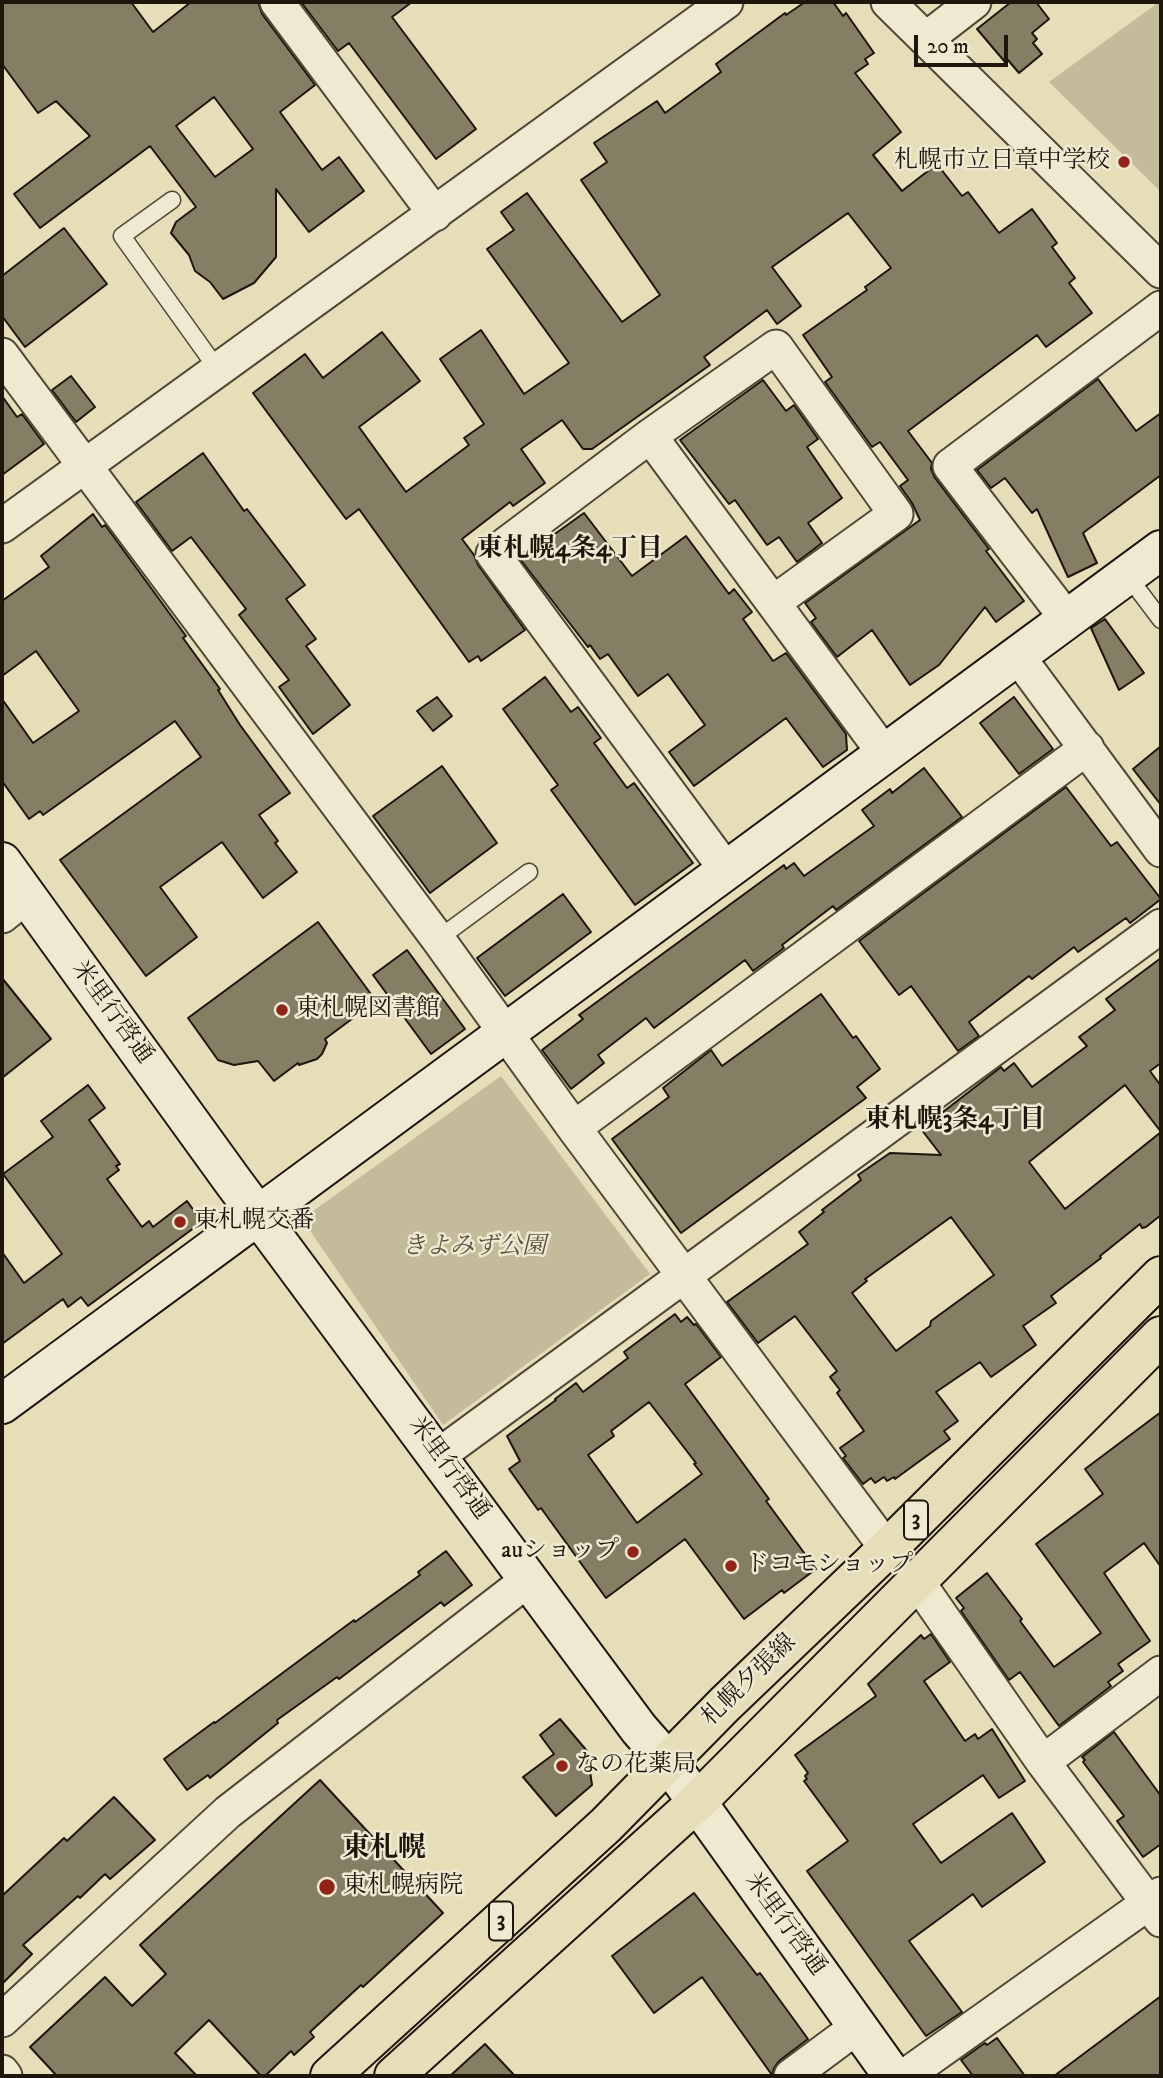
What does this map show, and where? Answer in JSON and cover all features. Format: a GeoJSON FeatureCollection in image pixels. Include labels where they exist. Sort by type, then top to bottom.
{"type":"FeatureCollection","features":[{"type":"Feature","properties":{"kind":"main road","name":"札幌夕張線"},"geometry":{"type":"LineString","coordinates":[[330,2076],[606,1825],[725,1704],[887,1549],[1161,1276]]}},
{"type":"Feature","properties":{"kind":"main road","name":"札幌夕張線"},"geometry":{"type":"LineString","coordinates":[[394,2076],[696,1803],[1161,1336]]}},
{"type":"Feature","properties":{"kind":"street"},"geometry":{"type":"LineString","coordinates":[[277,2],[435,214]]}},
{"type":"Feature","properties":{"kind":"street"},"geometry":{"type":"LineString","coordinates":[[2,526],[726,2]]}},
{"type":"Feature","properties":{"kind":"street"},"geometry":{"type":"LineString","coordinates":[[888,2],[1161,271]]}},
{"type":"Feature","properties":{"kind":"street"},"geometry":{"type":"LineString","coordinates":[[926,39],[974,2]]}},
{"type":"Feature","properties":{"kind":"street"},"geometry":{"type":"LineString","coordinates":[[1067,619],[950,466],[1161,308]]}},
{"type":"Feature","properties":{"kind":"street"},"geometry":{"type":"LineString","coordinates":[[727,871],[494,554],[650,436],[775,347],[896,514],[774,601]]}},
{"type":"Feature","properties":{"kind":"street"},"geometry":{"type":"LineString","coordinates":[[2,355],[438,939],[574,1128],[887,1549]]}},
{"type":"Feature","properties":{"kind":"street"},"geometry":{"type":"LineString","coordinates":[[650,436],[884,753]]}},
{"type":"Feature","properties":{"kind":"street"},"geometry":{"type":"LineString","coordinates":[[6,1392],[260,1215],[505,1031],[727,871],[1161,550]]}},
{"type":"Feature","properties":{"kind":"street"},"geometry":{"type":"LineString","coordinates":[[1017,655],[1161,850]]}},
{"type":"Feature","properties":{"kind":"street"},"geometry":{"type":"LineString","coordinates":[[574,1128],[1087,748]]}},
{"type":"Feature","properties":{"kind":"street","name":"米里行啓通"},"geometry":{"type":"LineString","coordinates":[[2,862],[14,906],[260,1215],[639,1730],[669,1763],[893,2076]]}},
{"type":"Feature","properties":{"kind":"street"},"geometry":{"type":"LineString","coordinates":[[438,1456],[1161,926]]}},
{"type":"Feature","properties":{"kind":"street"},"geometry":{"type":"LineString","coordinates":[[2,2020],[228,1812],[529,1579]]}},
{"type":"Feature","properties":{"kind":"street"},"geometry":{"type":"LineString","coordinates":[[905,2076],[1157,1906],[1043,1762],[916,1581]]}},
{"type":"Feature","properties":{"kind":"street"},"geometry":{"type":"LineString","coordinates":[[1043,1762],[1161,1673]]}},
{"type":"Feature","properties":{"kind":"street"},"geometry":{"type":"LineString","coordinates":[[791,2076],[857,2027]]}},
{"type":"Feature","properties":{"kind":"lane"},"geometry":{"type":"LineString","coordinates":[[172,200],[122,236],[218,370]]}},
{"type":"Feature","properties":{"kind":"lane"},"geometry":{"type":"LineString","coordinates":[[1127,575],[1161,620]]}},
{"type":"Feature","properties":{"kind":"lane"},"geometry":{"type":"LineString","coordinates":[[438,939],[529,872]]}},
{"type":"Feature","properties":{"kind":"green space"},"geometry":{"type":"Polygon","coordinates":[[[1161,2],[1161,192],[1049,82],[1161,2]]]}},
{"type":"Feature","properties":{"kind":"green space","name":"きよみず公園"},"geometry":{"type":"Polygon","coordinates":[[[501,1076],[650,1274],[443,1425],[302,1219],[501,1076]]]}},
{"type":"Feature","properties":{"kind":"building"},"geometry":{"type":"Polygon","coordinates":[[[2,2],[131,2],[153,32],[191,2],[258,2],[262,14],[315,85],[280,112],[322,170],[339,157],[364,191],[309,232],[276,189],[276,257],[254,283],[223,299],[210,282],[195,271],[189,255],[171,233],[176,222],[196,207],[150,146],[40,228],[14,194],[90,136],[56,101],[38,113],[2,64],[2,2]],[[214,97],[176,126],[215,177],[253,149],[214,97]]]}},
{"type":"Feature","properties":{"kind":"building"},"geometry":{"type":"Polygon","coordinates":[[[301,2],[412,2],[392,17],[476,129],[436,159],[349,43],[338,51],[301,2]]]}},
{"type":"Feature","properties":{"kind":"building"},"geometry":{"type":"Polygon","coordinates":[[[805,2],[833,2],[843,16],[846,13],[874,53],[865,59],[868,64],[855,73],[901,132],[873,155],[902,191],[937,164],[962,196],[968,192],[999,233],[1032,209],[1057,243],[1052,247],[1075,278],[1069,283],[1092,313],[1046,347],[1037,335],[908,431],[932,463],[931,469],[935,478],[989,549],[986,551],[1024,601],[996,622],[985,607],[939,665],[910,685],[872,630],[837,657],[811,622],[816,618],[805,603],[920,520],[900,486],[908,480],[880,442],[872,447],[825,382],[832,377],[803,335],[867,290],[865,287],[891,268],[848,213],[772,267],[801,306],[777,324],[767,310],[704,357],[710,365],[592,449],[583,449],[562,420],[521,449],[545,483],[513,506],[510,502],[462,539],[525,630],[481,661],[478,656],[469,662],[359,509],[346,519],[253,393],[305,354],[323,378],[382,332],[420,381],[359,427],[406,492],[469,445],[464,438],[484,424],[440,359],[481,330],[524,394],[569,363],[487,249],[514,230],[501,212],[527,193],[622,322],[660,295],[581,180],[607,162],[594,143],[657,101],[665,113],[721,72],[716,64],[785,13],[786,15],[805,2]]]}},
{"type":"Feature","properties":{"kind":"building"},"geometry":{"type":"Polygon","coordinates":[[[1011,2],[1036,2],[1049,19],[1032,33],[1037,39],[1033,43],[1042,54],[1019,73],[1008,60],[1005,62],[977,29],[1011,2]]]}},
{"type":"Feature","properties":{"kind":"building"},"geometry":{"type":"Polygon","coordinates":[[[64,228],[107,284],[25,347],[2,316],[2,276],[64,228]]]}},
{"type":"Feature","properties":{"kind":"building"},"geometry":{"type":"Polygon","coordinates":[[[71,376],[95,407],[76,422],[52,390],[71,376]]]}},
{"type":"Feature","properties":{"kind":"building"},"geometry":{"type":"Polygon","coordinates":[[[1098,379],[1136,431],[1161,413],[1161,475],[1083,533],[1097,563],[1068,577],[1037,509],[1032,513],[1005,478],[991,488],[977,470],[1098,379]]]}},
{"type":"Feature","properties":{"kind":"building"},"geometry":{"type":"Polygon","coordinates":[[[763,380],[786,411],[794,405],[818,439],[807,447],[842,498],[808,523],[822,543],[797,562],[779,537],[767,545],[735,500],[729,504],[680,440],[763,380]]]}},
{"type":"Feature","properties":{"kind":"building"},"geometry":{"type":"Polygon","coordinates":[[[2,396],[17,417],[22,414],[44,444],[2,475],[2,396]]]}},
{"type":"Feature","properties":{"kind":"building"},"geometry":{"type":"Polygon","coordinates":[[[203,453],[244,511],[247,509],[305,585],[286,599],[316,639],[306,646],[350,705],[313,734],[279,687],[289,680],[239,615],[246,609],[191,537],[172,551],[136,502],[203,453]]]}},
{"type":"Feature","properties":{"kind":"building"},"geometry":{"type":"Polygon","coordinates":[[[584,513],[632,576],[686,536],[729,594],[734,589],[752,612],[743,619],[773,661],[786,653],[846,734],[847,750],[823,767],[786,718],[694,786],[669,752],[705,725],[668,674],[638,696],[608,654],[600,659],[590,645],[588,647],[520,559],[584,513]]]}},
{"type":"Feature","properties":{"kind":"building"},"geometry":{"type":"Polygon","coordinates":[[[93,514],[102,527],[105,525],[186,636],[183,638],[220,689],[218,690],[240,725],[290,793],[259,815],[278,841],[275,843],[297,872],[263,898],[222,842],[160,887],[197,937],[146,976],[60,860],[201,757],[175,721],[43,815],[40,811],[29,819],[2,781],[2,699],[33,743],[79,711],[36,651],[2,676],[2,601],[49,567],[41,556],[93,514]]]}},
{"type":"Feature","properties":{"kind":"building"},"geometry":{"type":"Polygon","coordinates":[[[1105,619],[1144,673],[1119,690],[1091,628],[1105,619]]]}},
{"type":"Feature","properties":{"kind":"building"},"geometry":{"type":"Polygon","coordinates":[[[545,677],[571,712],[578,707],[601,738],[594,743],[627,788],[634,783],[693,863],[635,905],[551,790],[558,785],[503,709],[545,677]]]}},
{"type":"Feature","properties":{"kind":"building"},"geometry":{"type":"Polygon","coordinates":[[[437,697],[452,716],[433,731],[417,711],[437,697]]]}},
{"type":"Feature","properties":{"kind":"building"},"geometry":{"type":"Polygon","coordinates":[[[1014,697],[1053,749],[1019,774],[980,723],[1014,697]]]}},
{"type":"Feature","properties":{"kind":"building"},"geometry":{"type":"Polygon","coordinates":[[[1161,746],[1161,805],[1133,769],[1161,746]]]}},
{"type":"Feature","properties":{"kind":"building"},"geometry":{"type":"Polygon","coordinates":[[[442,766],[497,843],[430,893],[373,816],[442,766]]]}},
{"type":"Feature","properties":{"kind":"building"},"geometry":{"type":"Polygon","coordinates":[[[924,768],[962,817],[836,910],[833,906],[753,971],[745,960],[654,1028],[646,1018],[598,1055],[604,1063],[571,1089],[542,1050],[583,1019],[579,1015],[784,865],[786,869],[794,863],[804,876],[874,826],[862,810],[890,789],[892,793],[924,768]]]}},
{"type":"Feature","properties":{"kind":"building"},"geometry":{"type":"Polygon","coordinates":[[[1066,787],[1111,846],[1117,842],[1161,899],[1130,923],[1126,918],[1078,952],[1074,947],[1032,979],[1029,976],[969,1022],[979,1036],[958,1051],[911,986],[899,995],[859,941],[1066,787]]]}},
{"type":"Feature","properties":{"kind":"building"},"geometry":{"type":"Polygon","coordinates":[[[563,894],[591,932],[505,996],[477,958],[563,894]]]}},
{"type":"Feature","properties":{"kind":"building","name":"東札幌図書館"},"geometry":{"type":"Polygon","coordinates":[[[318,922],[376,1001],[325,1039],[327,1043],[317,1059],[299,1065],[298,1063],[274,1081],[258,1061],[234,1065],[218,1060],[188,1018],[318,922]]]}},
{"type":"Feature","properties":{"kind":"building"},"geometry":{"type":"Polygon","coordinates":[[[407,950],[465,1029],[431,1054],[373,975],[407,950]]]}},
{"type":"Feature","properties":{"kind":"building"},"geometry":{"type":"Polygon","coordinates":[[[1161,958],[1161,1063],[1150,1071],[1161,1086],[1161,1132],[1161,1215],[1146,1227],[1142,1228],[1140,1224],[1051,1296],[1056,1303],[1023,1326],[1036,1345],[991,1377],[980,1362],[936,1392],[958,1421],[944,1431],[950,1439],[895,1479],[894,1477],[887,1481],[884,1477],[875,1483],[871,1478],[863,1484],[843,1458],[846,1456],[840,1448],[864,1431],[837,1393],[840,1390],[830,1377],[837,1371],[795,1316],[758,1343],[727,1302],[808,1244],[799,1232],[861,1180],[858,1175],[890,1153],[941,1155],[921,1129],[1001,1067],[1004,1071],[1014,1063],[1032,1087],[1087,1046],[1079,1037],[1115,1010],[1106,999],[1161,958]],[[1125,1085],[1029,1162],[1065,1209],[1161,1132],[1125,1085]],[[951,1217],[865,1279],[867,1281],[852,1293],[896,1351],[930,1326],[931,1321],[994,1275],[951,1217]]]}},
{"type":"Feature","properties":{"kind":"building"},"geometry":{"type":"Polygon","coordinates":[[[2,978],[51,1039],[2,1078],[2,978]]]}},
{"type":"Feature","properties":{"kind":"building"},"geometry":{"type":"Polygon","coordinates":[[[821,994],[880,1069],[857,1087],[866,1098],[681,1233],[612,1139],[669,1097],[663,1088],[711,1050],[722,1066],[821,994]]]}},
{"type":"Feature","properties":{"kind":"building"},"geometry":{"type":"Polygon","coordinates":[[[88,1085],[105,1108],[89,1120],[120,1164],[116,1166],[119,1170],[107,1179],[142,1227],[149,1221],[153,1227],[187,1201],[202,1222],[88,1306],[81,1297],[68,1307],[63,1299],[2,1344],[2,1252],[24,1283],[62,1254],[3,1174],[53,1137],[41,1121],[88,1085]]]}},
{"type":"Feature","properties":{"kind":"building"},"geometry":{"type":"Polygon","coordinates":[[[675,1314],[681,1322],[687,1317],[696,1324],[721,1357],[685,1384],[816,1569],[784,1593],[782,1590],[744,1619],[685,1539],[606,1598],[541,1508],[538,1510],[509,1469],[520,1461],[507,1436],[576,1383],[583,1392],[628,1358],[624,1352],[675,1314]],[[649,1402],[611,1431],[614,1436],[588,1455],[637,1523],[702,1474],[694,1464],[696,1463],[649,1402]]]}},
{"type":"Feature","properties":{"kind":"building"},"geometry":{"type":"Polygon","coordinates":[[[1161,1412],[1161,1567],[1144,1543],[1104,1573],[1150,1641],[1118,1664],[1123,1671],[1108,1682],[1111,1686],[1059,1726],[1020,1672],[1009,1680],[961,1611],[964,1608],[956,1598],[987,1573],[1054,1667],[1101,1633],[1036,1544],[1103,1494],[1085,1469],[1161,1412]]]}},
{"type":"Feature","properties":{"kind":"building"},"geometry":{"type":"Polygon","coordinates":[[[446,1551],[472,1585],[444,1606],[441,1602],[339,1679],[337,1677],[277,1720],[278,1723],[210,1778],[208,1775],[187,1790],[164,1759],[420,1575],[418,1572],[446,1551]]]}},
{"type":"Feature","properties":{"kind":"building"},"geometry":{"type":"Polygon","coordinates":[[[931,1634],[950,1662],[924,1681],[965,1741],[975,1734],[978,1739],[992,1729],[1025,1781],[999,1798],[983,1775],[913,1824],[941,1863],[1012,1813],[1045,1862],[982,1907],[973,1894],[909,1941],[962,2012],[926,2036],[807,1871],[848,1841],[804,1781],[808,1773],[795,1755],[876,1696],[868,1684],[921,1635],[924,1639],[931,1634]]]}},
{"type":"Feature","properties":{"kind":"building"},"geometry":{"type":"Polygon","coordinates":[[[560,1719],[587,1751],[592,1785],[556,1816],[523,1777],[554,1754],[540,1735],[560,1719]]]}},
{"type":"Feature","properties":{"kind":"building"},"geometry":{"type":"Polygon","coordinates":[[[1114,1732],[1161,1796],[1161,1844],[1143,1857],[1117,1821],[1124,1816],[1083,1762],[1085,1760],[1082,1757],[1114,1732]]]}},
{"type":"Feature","properties":{"kind":"building"},"geometry":{"type":"Polygon","coordinates":[[[320,1780],[443,1913],[310,2032],[314,2037],[294,2055],[291,2051],[265,2076],[261,2076],[209,2020],[175,2053],[197,2076],[57,2076],[30,2047],[105,1977],[132,2006],[166,1974],[140,1945],[320,1780]]]}},
{"type":"Feature","properties":{"kind":"building"},"geometry":{"type":"Polygon","coordinates":[[[114,1797],[155,1840],[110,1879],[105,1874],[23,1945],[32,1954],[2,1984],[2,1896],[64,1838],[67,1841],[114,1797]]]}},
{"type":"Feature","properties":{"kind":"building"},"geometry":{"type":"Polygon","coordinates":[[[694,1893],[757,1975],[760,1973],[808,2039],[779,2061],[772,2075],[702,1977],[654,2013],[612,1956],[694,1893]]]}},
{"type":"Feature","properties":{"kind":"building"},"geometry":{"type":"Polygon","coordinates":[[[1161,1996],[1161,2076],[1054,2076],[1161,1996]]]}},
{"type":"Feature","properties":{"kind":"building"},"geometry":{"type":"Polygon","coordinates":[[[997,2038],[1025,2076],[973,2076],[961,2060],[997,2038]]]}},
{"type":"Feature","properties":{"kind":"building"},"geometry":{"type":"Polygon","coordinates":[[[485,2044],[515,2076],[450,2076],[485,2044]]]}},
{"type":"Feature","properties":{"kind":"place","name":"札幌市立日章中学校"},"geometry":{"type":"Point","coordinates":[1124,162]}},
{"type":"Feature","properties":{"kind":"place","name":"東札幌図書館"},"geometry":{"type":"Point","coordinates":[282,1010]}},
{"type":"Feature","properties":{"kind":"place","name":"東札幌交番"},"geometry":{"type":"Point","coordinates":[180,1222]}},
{"type":"Feature","properties":{"kind":"place","name":"auショップ"},"geometry":{"type":"Point","coordinates":[633,1552]}},
{"type":"Feature","properties":{"kind":"place","name":"ドコモショップ"},"geometry":{"type":"Point","coordinates":[731,1566]}},
{"type":"Feature","properties":{"kind":"place","name":"なの花薬局"},"geometry":{"type":"Point","coordinates":[562,1766]}},
{"type":"Feature","properties":{"kind":"place","name":"東札幌病院"},"geometry":{"type":"Point","coordinates":[327,1887]}},
{"type":"Feature","properties":{"kind":"district","name":"東札幌4条4丁目"},"geometry":{"type":"Point","coordinates":[570,551]}},
{"type":"Feature","properties":{"kind":"district","name":"東札幌3条4丁目"},"geometry":{"type":"Point","coordinates":[955,1122]}},
{"type":"Feature","properties":{"kind":"district","name":"東札幌"},"geometry":{"type":"Point","coordinates":[384,1850]}}]}
